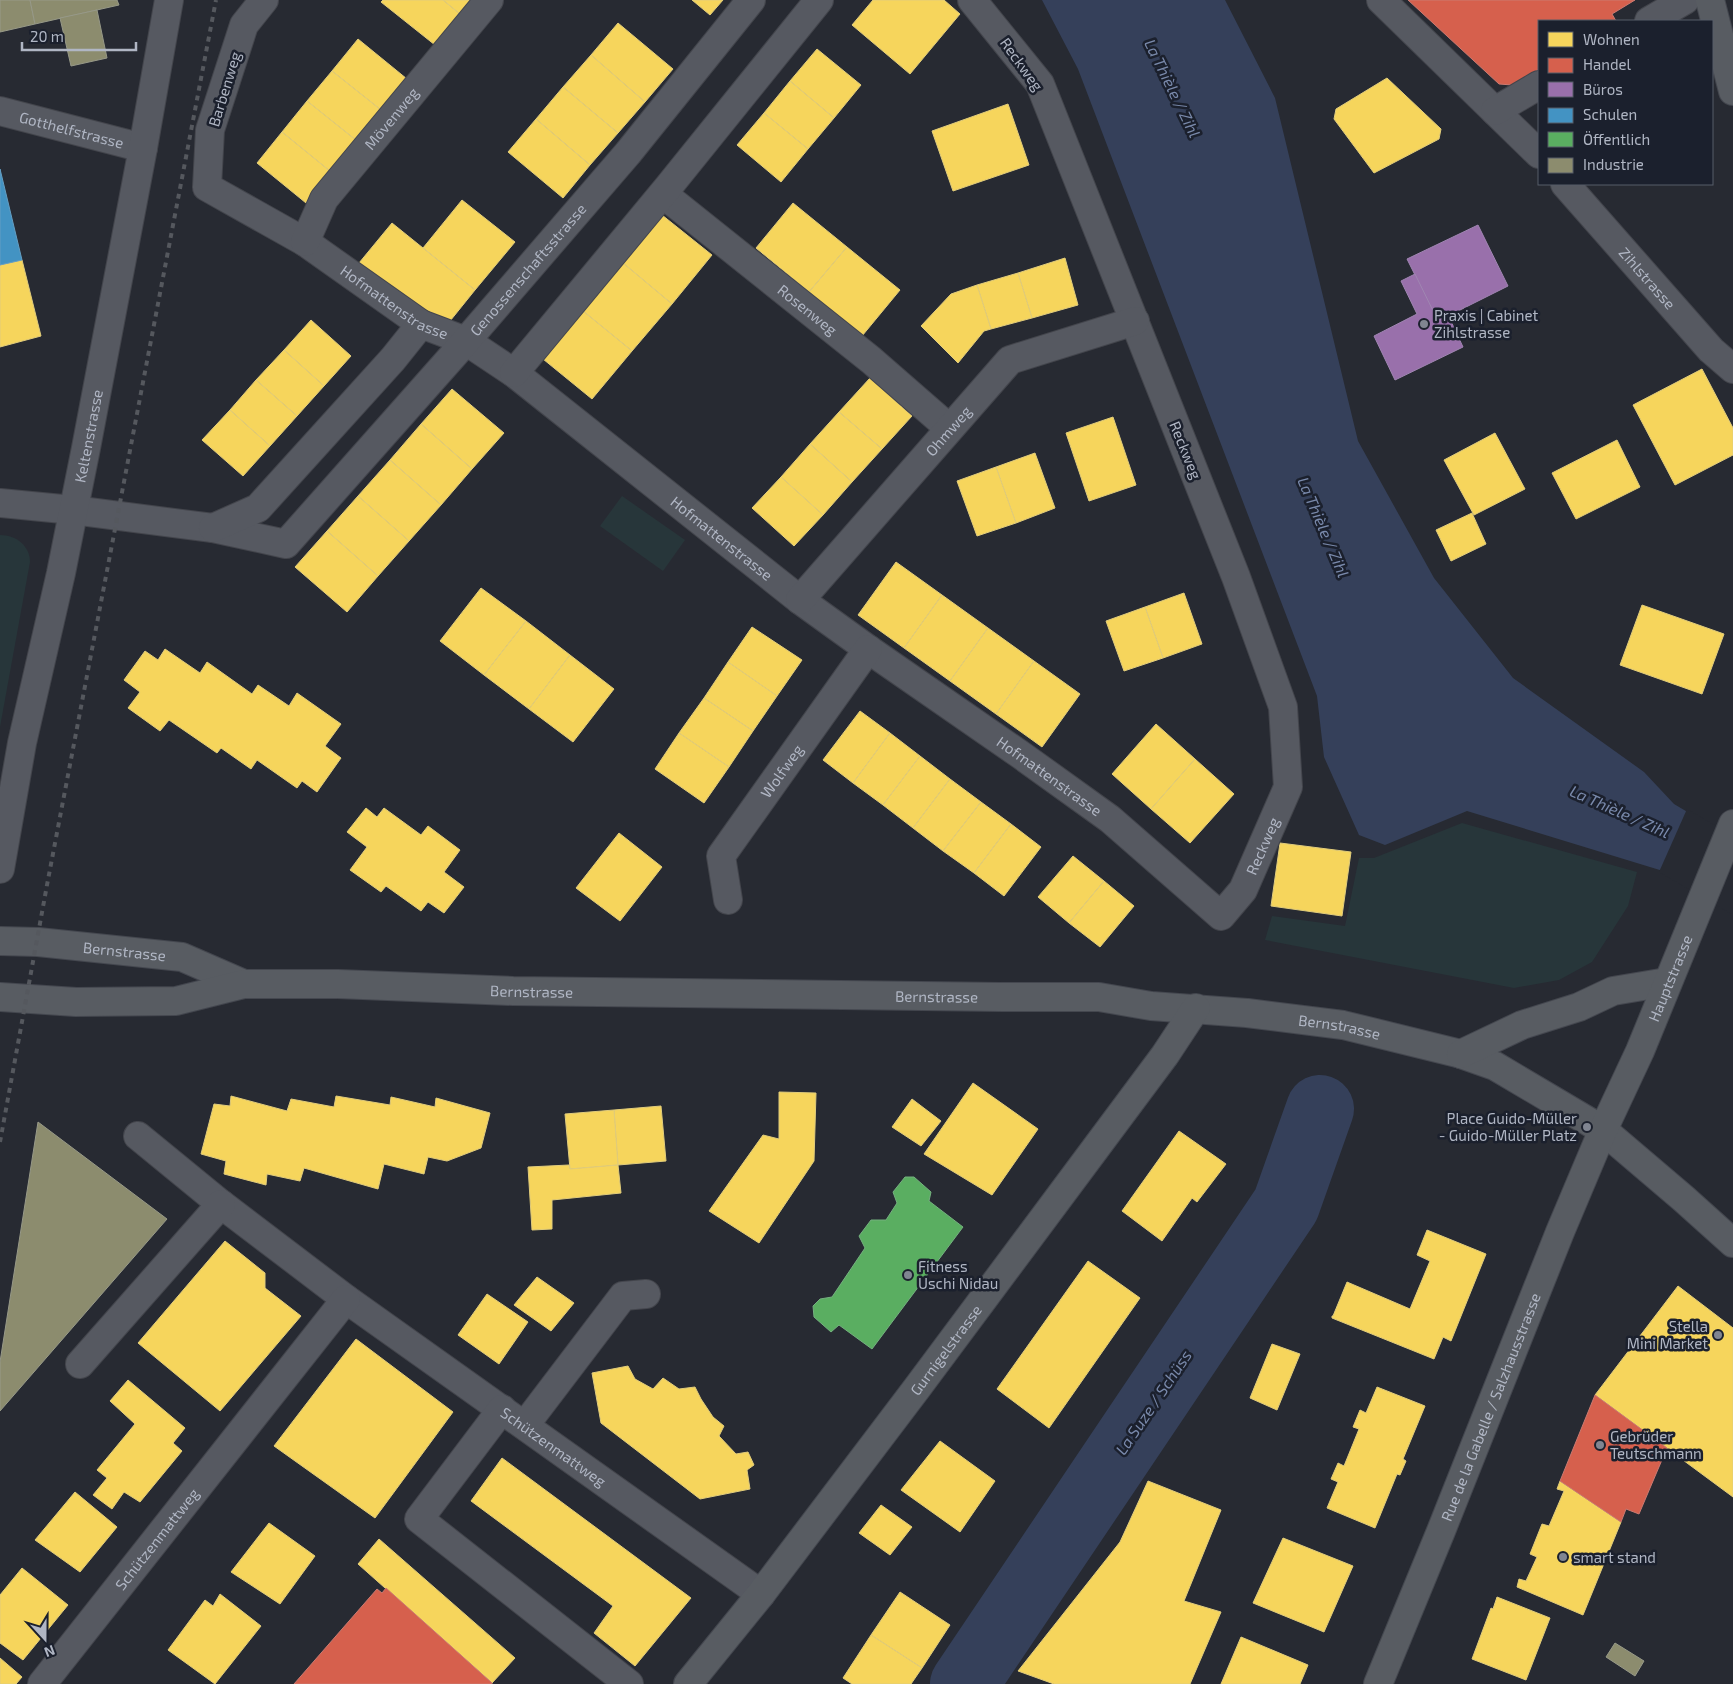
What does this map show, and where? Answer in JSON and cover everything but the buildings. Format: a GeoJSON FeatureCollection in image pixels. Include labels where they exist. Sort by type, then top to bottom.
{"type":"FeatureCollection","features":[{"type":"Feature","properties":{"kind":"main road"},"geometry":{"type":"LineString","coordinates":[[1710,0],[1733,91]]}},
{"type":"Feature","properties":{"kind":"main road","name":"Hauptstrasse"},"geometry":{"type":"LineString","coordinates":[[1603,1130],[1640,1051],[1733,824]]}},
{"type":"Feature","properties":{"kind":"main road","name":"Bernstrasse"},"geometry":{"type":"LineString","coordinates":[[0,940],[38,942],[182,957],[244,984]]}},
{"type":"Feature","properties":{"kind":"main road"},"geometry":{"type":"LineString","coordinates":[[1461,1054],[1522,1025],[1579,1008],[1613,991],[1667,982]]}},
{"type":"Feature","properties":{"kind":"main road","name":"Bernstrasse"},"geometry":{"type":"LineString","coordinates":[[0,997],[76,1002],[176,1001],[244,984],[338,984],[513,992],[1001,997],[1098,996],[1151,1006],[1196,1008],[1343,1025],[1461,1054],[1495,1066],[1603,1130],[1733,1243]]}},
{"type":"Feature","properties":{"kind":"main road","name":"Gurnigelstrasse"},"geometry":{"type":"LineString","coordinates":[[688,1684],[761,1594],[917,1388],[1165,1055],[1196,1008]]}},
{"type":"Feature","properties":{"kind":"main road","name":"Rue de la Gabelle / Salzhausstrasse"},"geometry":{"type":"LineString","coordinates":[[1378,1684],[1603,1130]]}},
{"type":"Feature","properties":{"kind":"street","name":"Keltenstrasse"},"geometry":{"type":"LineString","coordinates":[[0,869],[22,743],[73,510],[143,148],[168,0]]}},
{"type":"Feature","properties":{"kind":"street","name":"Barbenweg"},"geometry":{"type":"LineString","coordinates":[[207,187],[210,130],[244,25],[264,0]]}},
{"type":"Feature","properties":{"kind":"street","name":"Mövenweg"},"geometry":{"type":"LineString","coordinates":[[305,242],[324,199],[489,0]]}},
{"type":"Feature","properties":{"kind":"street","name":"Genossenschaftsstrasse"},"geometry":{"type":"LineString","coordinates":[[0,503],[73,510],[213,528],[286,544],[466,341],[628,153],[751,0]]}},
{"type":"Feature","properties":{"kind":"street"},"geometry":{"type":"LineString","coordinates":[[514,373],[663,194],[819,0]]}},
{"type":"Feature","properties":{"kind":"street","name":"Reckweg"},"geometry":{"type":"LineString","coordinates":[[972,0],[1040,84],[1236,577],[1283,707],[1288,787],[1243,890],[1221,916]]}},
{"type":"Feature","properties":{"kind":"street"},"geometry":{"type":"LineString","coordinates":[[1381,0],[1538,153]]}},
{"type":"Feature","properties":{"kind":"street"},"geometry":{"type":"LineString","coordinates":[[1651,20],[1685,0]]}},
{"type":"Feature","properties":{"kind":"street"},"geometry":{"type":"LineString","coordinates":[[1495,110],[1538,86]]}},
{"type":"Feature","properties":{"kind":"street","name":"Gotthelfstrasse"},"geometry":{"type":"LineString","coordinates":[[0,111],[143,148]]}},
{"type":"Feature","properties":{"kind":"street","name":"Zihlstrasse"},"geometry":{"type":"LineString","coordinates":[[1566,185],[1711,350],[1733,368]]}},
{"type":"Feature","properties":{"kind":"street","name":"Hofmattenstrasse"},"geometry":{"type":"LineString","coordinates":[[207,187],[305,242],[421,324],[466,341],[514,373],[800,600],[1110,819],[1221,916]]}},
{"type":"Feature","properties":{"kind":"street","name":"Rosenweg"},"geometry":{"type":"LineString","coordinates":[[663,194],[863,354],[949,428]]}},
{"type":"Feature","properties":{"kind":"street","name":"Ohmweg"},"geometry":{"type":"LineString","coordinates":[[800,600],[1010,360],[1135,321]]}},
{"type":"Feature","properties":{"kind":"street"},"geometry":{"type":"LineString","coordinates":[[213,528],[258,508],[393,359],[421,324]]}},
{"type":"Feature","properties":{"kind":"street","name":"Wolfweg"},"geometry":{"type":"LineString","coordinates":[[728,900],[721,856],[868,649]]}},
{"type":"Feature","properties":{"kind":"street","name":"Schützenmattweg"},"geometry":{"type":"LineString","coordinates":[[138,1136],[221,1204],[346,1299],[761,1594]]}},
{"type":"Feature","properties":{"kind":"street"},"geometry":{"type":"LineString","coordinates":[[80,1364],[221,1204]]}},
{"type":"Feature","properties":{"kind":"street"},"geometry":{"type":"LineString","coordinates":[[525,1425],[623,1296],[646,1294]]}},
{"type":"Feature","properties":{"kind":"street","name":"Schützenmattweg"},"geometry":{"type":"LineString","coordinates":[[42,1684],[346,1299]]}},
{"type":"Feature","properties":{"kind":"street"},"geometry":{"type":"LineString","coordinates":[[502,1409],[419,1520],[629,1684]]}},
{"type":"Feature","properties":{"kind":"shaded area"},"geometry":{"type":"Polygon","coordinates":[[[622,496],[685,540],[663,571],[600,526],[622,496]]]}},
{"type":"Feature","properties":{"kind":"shaded area"},"geometry":{"type":"Polygon","coordinates":[[[0,535],[17,539],[21,542],[28,551],[30,562],[0,727],[0,535]]]}},
{"type":"Feature","properties":{"kind":"shaded area"},"geometry":{"type":"Polygon","coordinates":[[[1462,823],[1637,872],[1628,906],[1592,962],[1559,980],[1514,988],[1265,940],[1272,916],[1345,926],[1359,858],[1374,858],[1462,823]]]}},
{"type":"Feature","properties":{"kind":"water","name":"La Thièle / Zihl"},"geometry":{"type":"Polygon","coordinates":[[[1042,0],[1225,0],[1275,98],[1358,441],[1434,578],[1513,678],[1644,772],[1674,804],[1733,839],[1663,871],[1467,811],[1385,845],[1359,835],[1324,757],[1317,696],[1078,69],[1042,0]]]}},
{"type":"Feature","properties":{"kind":"pier"},"geometry":{"type":"Polygon","coordinates":[[[1687,809],[1733,836],[1733,915],[1659,872],[1687,809]]]}},
{"type":"Feature","properties":{"kind":"waterway","name":"La Suze / Schüss"},"geometry":{"type":"LineString","coordinates":[[964,1684],[1286,1205],[1320,1109]]}},
{"type":"Feature","properties":{"kind":"railway"},"geometry":{"type":"LineString","coordinates":[[0,1142],[47,885],[216,0]]}},
{"type":"Feature","properties":{"kind":"place","name":"Praxis | Cabinet Zihlstrasse"},"geometry":{"type":"Point","coordinates":[1424,324]}},
{"type":"Feature","properties":{"kind":"place","name":"Place Guido-Müller - Guido-Müller Platz"},"geometry":{"type":"Point","coordinates":[1587,1127]}},
{"type":"Feature","properties":{"kind":"place","name":"Fitness Uschi Nidau"},"geometry":{"type":"Point","coordinates":[908,1275]}},
{"type":"Feature","properties":{"kind":"place","name":"Stella Mini Market"},"geometry":{"type":"Point","coordinates":[1718,1335]}},
{"type":"Feature","properties":{"kind":"place","name":"Gebrüder Teutschmann"},"geometry":{"type":"Point","coordinates":[1600,1445]}},
{"type":"Feature","properties":{"kind":"place","name":"smart stand"},"geometry":{"type":"Point","coordinates":[1563,1557]}}]}
